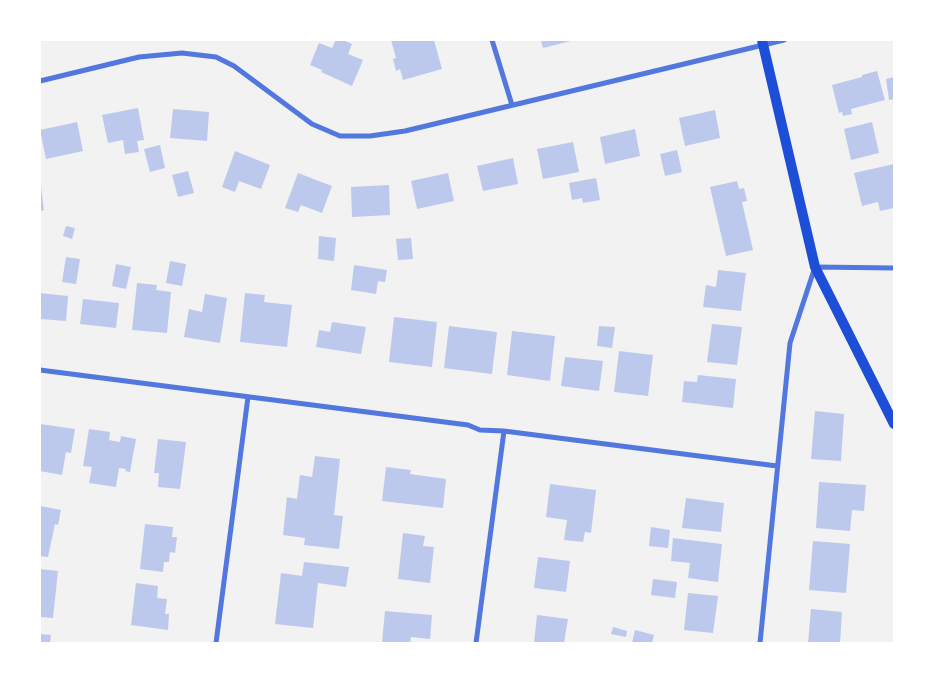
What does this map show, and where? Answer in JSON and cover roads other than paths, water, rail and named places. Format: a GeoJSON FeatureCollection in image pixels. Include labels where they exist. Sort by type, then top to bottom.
{"type":"FeatureCollection","features":[{"type":"Feature","properties":{"kind":"main road"},"geometry":{"type":"LineString","coordinates":[[763,43],[815,268],[894,424]]}},
{"type":"Feature","properties":{"kind":"street"},"geometry":{"type":"LineString","coordinates":[[492,40],[512,106]]}},
{"type":"Feature","properties":{"kind":"street"},"geometry":{"type":"LineString","coordinates":[[40,81],[138,57],[182,53],[216,57],[234,66],[312,124],[340,136],[370,136],[404,131],[512,106],[763,43],[784,40]]}},
{"type":"Feature","properties":{"kind":"street"},"geometry":{"type":"LineString","coordinates":[[760,643],[790,343],[815,268],[894,268]]}},
{"type":"Feature","properties":{"kind":"street"},"geometry":{"type":"LineString","coordinates":[[40,370],[468,425],[480,430],[504,431],[777,466]]}},
{"type":"Feature","properties":{"kind":"street"},"geometry":{"type":"LineString","coordinates":[[216,643],[248,397]]}},
{"type":"Feature","properties":{"kind":"street"},"geometry":{"type":"LineString","coordinates":[[476,643],[504,431]]}}]}
